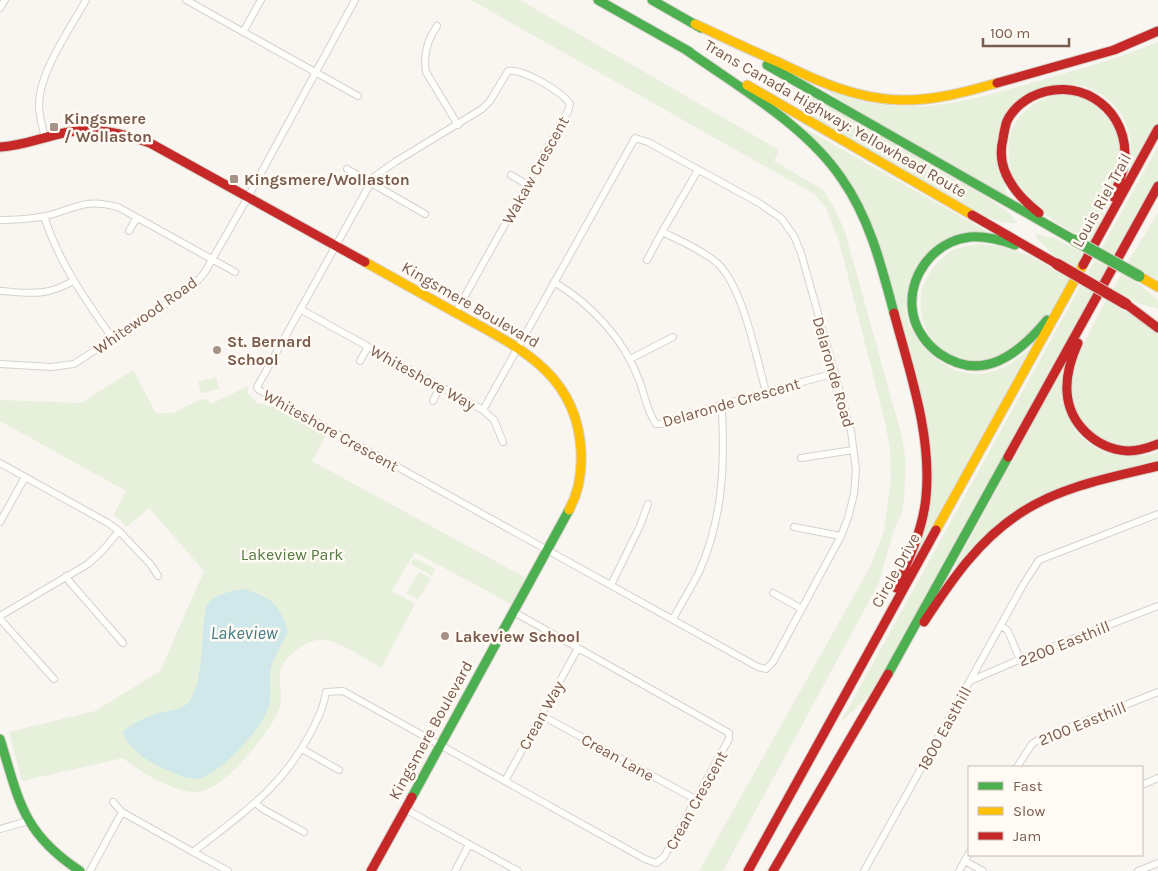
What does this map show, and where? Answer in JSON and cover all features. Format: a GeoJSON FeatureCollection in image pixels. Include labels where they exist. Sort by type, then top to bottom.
{"type":"FeatureCollection","features":[{"type":"Feature","properties":{"kind":"main road","name":"Trans Canada Highway: Yellowhead Route"},"geometry":{"type":"LineString","coordinates":[[598,0],[1057,264]]}},
{"type":"Feature","properties":{"kind":"main road","name":"Trans Canada Highway: Yellowhead Route"},"geometry":{"type":"LineString","coordinates":[[652,0],[1074,240]]}},
{"type":"Feature","properties":{"kind":"main road"},"geometry":{"type":"LineString","coordinates":[[695,24],[838,90],[873,97],[909,100],[934,98],[968,90],[1114,50],[1158,31]]}},
{"type":"Feature","properties":{"kind":"main road"},"geometry":{"type":"LineString","coordinates":[[685,49],[791,126],[819,150],[836,170],[854,196],[868,227],[895,316],[923,427],[927,465],[926,497],[921,526],[914,544],[858,669]]}},
{"type":"Feature","properties":{"kind":"main road"},"geometry":{"type":"LineString","coordinates":[[1085,261],[1120,180],[1124,160],[1123,140],[1117,119],[1103,103],[1093,97],[1074,89],[1055,88],[1037,92],[1015,109],[1009,117],[1002,136],[1001,155],[1006,175],[1017,194],[1026,204],[1074,240],[1138,276],[1158,286]]}},
{"type":"Feature","properties":{"kind":"main road","name":"Louis Riel Trail"},"geometry":{"type":"LineString","coordinates":[[1072,286],[1158,129]]}},
{"type":"Feature","properties":{"kind":"main road","name":"Kingsmere Boulevard"},"geometry":{"type":"LineString","coordinates":[[0,147],[25,145],[69,132],[86,131],[105,131],[131,136],[150,143],[518,347],[532,356],[556,380],[572,408],[581,446],[579,480],[572,506],[371,871]]}},
{"type":"Feature","properties":{"kind":"main road"},"geometry":{"type":"LineString","coordinates":[[773,871],[881,686],[1158,186]]}},
{"type":"Feature","properties":{"kind":"main road"},"geometry":{"type":"LineString","coordinates":[[1134,232],[1158,201]]}},
{"type":"Feature","properties":{"kind":"main road"},"geometry":{"type":"LineString","coordinates":[[1072,286],[1032,339],[1013,354],[994,364],[975,366],[962,365],[952,361],[931,347],[916,325],[911,300],[913,287],[918,275],[932,255],[942,247],[954,242],[966,238],[978,238],[1002,241],[1028,250],[1057,264],[1158,322]]}},
{"type":"Feature","properties":{"kind":"main road","name":"Circle Drive"},"geometry":{"type":"LineString","coordinates":[[748,871],[858,669],[1072,286]]}},
{"type":"Feature","properties":{"kind":"main road"},"geometry":{"type":"LineString","coordinates":[[1098,297],[1069,366],[1067,387],[1070,408],[1086,434],[1104,446],[1114,450],[1134,451],[1158,444]]}},
{"type":"Feature","properties":{"kind":"main road"},"geometry":{"type":"LineString","coordinates":[[1126,304],[1158,328]]}},
{"type":"Feature","properties":{"kind":"main road"},"geometry":{"type":"LineString","coordinates":[[881,686],[959,572],[1004,523],[1031,506],[1062,492],[1158,466]]}},
{"type":"Feature","properties":{"kind":"main road"},"geometry":{"type":"LineString","coordinates":[[1,744],[16,794],[28,821],[42,841],[65,862],[80,871]]}},
{"type":"Feature","properties":{"kind":"street"},"geometry":{"type":"LineString","coordinates":[[0,8],[4,0]]}},
{"type":"Feature","properties":{"kind":"street"},"geometry":{"type":"LineString","coordinates":[[45,139],[39,109],[41,89],[48,70],[86,0]]}},
{"type":"Feature","properties":{"kind":"street"},"geometry":{"type":"LineString","coordinates":[[186,0],[358,96]]}},
{"type":"Feature","properties":{"kind":"street"},"geometry":{"type":"LineString","coordinates":[[243,32],[261,0]]}},
{"type":"Feature","properties":{"kind":"street","name":"Whitewood Road"},"geometry":{"type":"LineString","coordinates":[[0,364],[51,366],[74,364],[194,286],[205,272],[248,197],[355,0]]}},
{"type":"Feature","properties":{"kind":"street"},"geometry":{"type":"LineString","coordinates":[[437,26],[431,34],[427,45],[424,62],[426,72],[458,124]]}},
{"type":"Feature","properties":{"kind":"street","name":"Wakaw Crescent"},"geometry":{"type":"LineString","coordinates":[[336,246],[371,183],[380,172],[474,114],[490,101],[508,71],[519,70],[565,96],[570,104],[568,111],[456,312]]}},
{"type":"Feature","properties":{"kind":"street","name":"Delaronde Road"},"geometry":{"type":"LineString","coordinates":[[518,347],[635,138],[648,142],[759,203],[781,218],[794,236],[801,253],[851,431],[856,470],[854,494],[848,518],[841,536],[773,662],[766,669],[758,667],[547,551]]}},
{"type":"Feature","properties":{"kind":"street"},"geometry":{"type":"LineString","coordinates":[[347,169],[425,214]]}},
{"type":"Feature","properties":{"kind":"street"},"geometry":{"type":"LineString","coordinates":[[647,260],[698,170]]}},
{"type":"Feature","properties":{"kind":"street"},"geometry":{"type":"LineString","coordinates":[[511,175],[526,184]]}},
{"type":"Feature","properties":{"kind":"street"},"geometry":{"type":"LineString","coordinates":[[0,220],[44,216],[80,204],[92,203],[118,208],[235,272]]}},
{"type":"Feature","properties":{"kind":"street"},"geometry":{"type":"LineString","coordinates":[[44,216],[50,237],[73,282],[113,339]]}},
{"type":"Feature","properties":{"kind":"street"},"geometry":{"type":"LineString","coordinates":[[129,231],[136,219]]}},
{"type":"Feature","properties":{"kind":"street"},"geometry":{"type":"LineString","coordinates":[[662,232],[716,262],[731,281],[741,304],[766,392]]}},
{"type":"Feature","properties":{"kind":"street","name":"Whiteshore Crescent"},"geometry":{"type":"LineString","coordinates":[[336,246],[258,384],[259,390],[547,551]]}},
{"type":"Feature","properties":{"kind":"street"},"geometry":{"type":"LineString","coordinates":[[0,292],[43,293],[58,290],[73,282]]}},
{"type":"Feature","properties":{"kind":"street","name":"Delaronde Crescent"},"geometry":{"type":"LineString","coordinates":[[554,282],[578,298],[615,337],[630,359],[651,418],[656,424],[664,424],[669,420],[834,373]]}},
{"type":"Feature","properties":{"kind":"street","name":"Whiteshore Way"},"geometry":{"type":"LineString","coordinates":[[300,309],[483,410],[518,347]]}},
{"type":"Feature","properties":{"kind":"street"},"geometry":{"type":"LineString","coordinates":[[630,359],[673,338]]}},
{"type":"Feature","properties":{"kind":"street"},"geometry":{"type":"LineString","coordinates":[[360,361],[368,347]]}},
{"type":"Feature","properties":{"kind":"street"},"geometry":{"type":"LineString","coordinates":[[433,401],[440,386]]}},
{"type":"Feature","properties":{"kind":"street"},"geometry":{"type":"LineString","coordinates":[[672,619],[699,571],[710,544],[718,514],[724,458],[720,405]]}},
{"type":"Feature","properties":{"kind":"street"},"geometry":{"type":"LineString","coordinates":[[483,410],[494,420],[503,442]]}},
{"type":"Feature","properties":{"kind":"street"},"geometry":{"type":"LineString","coordinates":[[801,458],[853,450]]}},
{"type":"Feature","properties":{"kind":"street"},"geometry":{"type":"LineString","coordinates":[[0,463],[108,523],[119,531],[151,565],[158,576]]}},
{"type":"Feature","properties":{"kind":"street"},"geometry":{"type":"LineString","coordinates":[[0,522],[25,477]]}},
{"type":"Feature","properties":{"kind":"street"},"geometry":{"type":"LineString","coordinates":[[611,585],[640,526],[648,504]]}},
{"type":"Feature","properties":{"kind":"street","name":"1800 Easthill"},"geometry":{"type":"LineString","coordinates":[[864,871],[1023,585],[1039,560],[1158,514]]}},
{"type":"Feature","properties":{"kind":"street"},"geometry":{"type":"LineString","coordinates":[[794,528],[841,536]]}},
{"type":"Feature","properties":{"kind":"street"},"geometry":{"type":"LineString","coordinates":[[54,679],[0,617],[88,564],[119,531]]}},
{"type":"Feature","properties":{"kind":"street"},"geometry":{"type":"LineString","coordinates":[[66,576],[123,643]]}},
{"type":"Feature","properties":{"kind":"street"},"geometry":{"type":"LineString","coordinates":[[773,593],[802,608]]}},
{"type":"Feature","properties":{"kind":"street","name":"2200 Easthill"},"geometry":{"type":"LineString","coordinates":[[970,681],[1158,606]]}},
{"type":"Feature","properties":{"kind":"street","name":"Crean Crescent"},"geometry":{"type":"LineString","coordinates":[[302,750],[325,705],[326,692],[343,691],[645,860],[656,863],[664,857],[729,739],[729,733],[514,612]]}},
{"type":"Feature","properties":{"kind":"street"},"geometry":{"type":"LineString","coordinates":[[1001,625],[1008,631],[1020,660]]}},
{"type":"Feature","properties":{"kind":"street","name":"Crean Way"},"geometry":{"type":"LineString","coordinates":[[505,781],[578,648]]}},
{"type":"Feature","properties":{"kind":"street","name":"2100 Easthill"},"geometry":{"type":"LineString","coordinates":[[1018,766],[1032,744],[1040,739],[1158,692]]}},
{"type":"Feature","properties":{"kind":"street","name":"Crean Lane"},"geometry":{"type":"LineString","coordinates":[[541,715],[695,799]]}},
{"type":"Feature","properties":{"kind":"street"},"geometry":{"type":"LineString","coordinates":[[193,852],[268,792],[293,764],[302,750],[338,770]]}},
{"type":"Feature","properties":{"kind":"street"},"geometry":{"type":"LineString","coordinates":[[1143,784],[1158,778]]}},
{"type":"Feature","properties":{"kind":"street"},"geometry":{"type":"LineString","coordinates":[[113,802],[122,812],[228,871]]}},
{"type":"Feature","properties":{"kind":"street"},"geometry":{"type":"LineString","coordinates":[[256,803],[260,808],[304,832]]}},
{"type":"Feature","properties":{"kind":"street"},"geometry":{"type":"LineString","coordinates":[[405,809],[518,871]]}},
{"type":"Feature","properties":{"kind":"street"},"geometry":{"type":"LineString","coordinates":[[90,871],[122,812]]}},
{"type":"Feature","properties":{"kind":"street"},"geometry":{"type":"LineString","coordinates":[[0,829],[28,821]]}},
{"type":"Feature","properties":{"kind":"street"},"geometry":{"type":"LineString","coordinates":[[455,871],[469,845]]}},
{"type":"Feature","properties":{"kind":"street"},"geometry":{"type":"LineString","coordinates":[[959,871],[968,855]]}},
{"type":"Feature","properties":{"kind":"street"},"geometry":{"type":"LineString","coordinates":[[965,861],[983,871]]}},
{"type":"Feature","properties":{"kind":"street"},"geometry":{"type":"LineString","coordinates":[[1138,871],[1158,863]]}},
{"type":"Feature","properties":{"kind":"green space"},"geometry":{"type":"Polygon","coordinates":[[[471,0],[520,0],[779,150],[774,161],[823,190],[836,211],[845,232],[902,437],[906,461],[902,513],[894,529],[879,583],[723,871],[699,871],[870,567],[884,531],[891,478],[890,449],[885,422],[839,241],[826,208],[814,194],[471,0]]]}},
{"type":"Feature","properties":{"kind":"green space"},"geometry":{"type":"Polygon","coordinates":[[[1158,42],[1158,124],[1130,175],[1130,138],[1126,123],[1121,114],[1107,98],[1098,92],[1078,85],[1063,84],[1020,99],[997,160],[1008,197],[854,109],[824,89],[854,99],[881,105],[934,105],[986,95],[1042,80],[1115,58],[1158,42]]]}},
{"type":"Feature","properties":{"kind":"green space"},"geometry":{"type":"Polygon","coordinates":[[[1067,93],[1096,103],[1112,119],[1121,144],[1116,188],[1091,243],[1061,225],[1034,205],[1016,185],[1010,166],[1009,145],[1011,133],[1023,113],[1042,100],[1067,93]]]}},
{"type":"Feature","properties":{"kind":"green space"},"geometry":{"type":"Polygon","coordinates":[[[811,96],[988,198],[1008,212],[1017,223],[1001,222],[985,216],[801,112],[811,96]]]}},
{"type":"Feature","properties":{"kind":"green space"},"geometry":{"type":"Polygon","coordinates":[[[799,125],[988,232],[940,244],[907,297],[905,306],[908,322],[915,336],[927,351],[937,360],[959,371],[984,373],[1010,364],[1029,350],[919,549],[931,486],[931,444],[874,231],[799,125]]]}},
{"type":"Feature","properties":{"kind":"green space"},"geometry":{"type":"Polygon","coordinates":[[[1158,146],[1158,182],[1117,258],[1101,249],[1158,146]]]}},
{"type":"Feature","properties":{"kind":"green space"},"geometry":{"type":"Polygon","coordinates":[[[1158,213],[1158,280],[1127,263],[1158,213]]]}},
{"type":"Feature","properties":{"kind":"green space"},"geometry":{"type":"Polygon","coordinates":[[[1037,234],[1055,238],[1084,254],[1077,269],[1053,255],[1035,236],[1037,234]]]}},
{"type":"Feature","properties":{"kind":"green space"},"geometry":{"type":"Polygon","coordinates":[[[980,244],[1017,251],[1071,279],[1035,332],[1020,346],[986,361],[967,362],[951,356],[938,346],[928,332],[922,316],[921,299],[925,282],[942,258],[951,251],[965,246],[980,244]]]}},
{"type":"Feature","properties":{"kind":"green space"},"geometry":{"type":"Polygon","coordinates":[[[1095,260],[1110,268],[1102,283],[1087,274],[1095,260]]]}},
{"type":"Feature","properties":{"kind":"green space"},"geometry":{"type":"Polygon","coordinates":[[[1121,274],[1140,285],[1158,300],[1158,309],[1140,304],[1113,289],[1121,274]]]}},
{"type":"Feature","properties":{"kind":"green space"},"geometry":{"type":"Polygon","coordinates":[[[1081,285],[1097,294],[873,692],[840,723],[1081,285]]]}},
{"type":"Feature","properties":{"kind":"green space"},"geometry":{"type":"Polygon","coordinates":[[[1106,300],[1158,331],[1158,442],[1138,449],[1105,442],[1085,426],[1077,413],[1073,400],[1072,383],[1074,367],[1106,300]]]}},
{"type":"Feature","properties":{"kind":"green space","name":"Lakeview Park"},"geometry":{"type":"Polygon","coordinates":[[[133,370],[156,413],[173,413],[202,399],[208,400],[211,404],[248,386],[248,394],[257,403],[271,406],[326,435],[312,461],[526,578],[511,604],[415,552],[392,591],[415,604],[381,668],[350,650],[326,640],[307,643],[295,651],[282,666],[280,672],[281,696],[279,710],[266,733],[233,771],[209,789],[198,792],[179,790],[139,770],[123,758],[22,781],[9,732],[95,711],[160,671],[204,571],[149,508],[126,527],[121,520],[113,516],[126,491],[0,421],[0,400],[81,403],[133,370]]]}},
{"type":"Feature","properties":{"kind":"green space"},"geometry":{"type":"Polygon","coordinates":[[[1062,371],[1065,409],[1071,423],[1080,435],[1102,451],[1129,457],[1158,452],[1158,460],[1056,491],[957,567],[955,566],[1062,371]]]}},
{"type":"Feature","properties":{"kind":"green space"},"geometry":{"type":"Polygon","coordinates":[[[216,377],[219,389],[201,393],[198,382],[216,377]]]}},
{"type":"Feature","properties":{"kind":"green space"},"geometry":{"type":"Polygon","coordinates":[[[414,558],[435,569],[432,576],[411,564],[414,558]]]}},
{"type":"Feature","properties":{"kind":"green space"},"geometry":{"type":"Polygon","coordinates":[[[419,572],[431,578],[418,600],[406,593],[419,572]]]}},
{"type":"Feature","properties":{"kind":"water","name":"Lakeview"},"geometry":{"type":"Polygon","coordinates":[[[243,589],[261,595],[273,602],[285,621],[288,631],[271,668],[269,706],[263,720],[247,741],[216,770],[197,779],[180,776],[145,759],[129,744],[123,732],[140,720],[178,709],[189,702],[196,689],[198,680],[207,605],[219,595],[243,589]]]}},
{"type":"Feature","properties":{"kind":"traffic: fast"},"geometry":{"type":"LineString","coordinates":[[598,0],[690,52]]}},
{"type":"Feature","properties":{"kind":"traffic: fast"},"geometry":{"type":"LineString","coordinates":[[652,0],[701,28]]}},
{"type":"Feature","properties":{"kind":"traffic: fast"},"geometry":{"type":"LineString","coordinates":[[685,49],[770,108],[810,141],[827,159],[852,194],[868,227],[880,261],[894,313]]}},
{"type":"Feature","properties":{"kind":"traffic: fast"},"geometry":{"type":"LineString","coordinates":[[767,65],[1074,240]]}},
{"type":"Feature","properties":{"kind":"traffic: fast"},"geometry":{"type":"LineString","coordinates":[[1015,245],[982,237],[970,237],[944,246],[934,254],[918,275],[914,287],[913,314],[919,331],[927,342],[940,354],[956,362],[971,366],[985,365],[999,361],[1025,344],[1047,320]]}},
{"type":"Feature","properties":{"kind":"traffic: fast"},"geometry":{"type":"LineString","coordinates":[[1074,240],[1139,276]]}},
{"type":"Feature","properties":{"kind":"traffic: fast"},"geometry":{"type":"LineString","coordinates":[[888,674],[1008,457]]}},
{"type":"Feature","properties":{"kind":"traffic: fast"},"geometry":{"type":"LineString","coordinates":[[412,797],[569,510]]}},
{"type":"Feature","properties":{"kind":"traffic: fast"},"geometry":{"type":"LineString","coordinates":[[0,739],[18,798],[34,829],[61,857],[80,871]]}},
{"type":"Feature","properties":{"kind":"traffic: slow"},"geometry":{"type":"LineString","coordinates":[[695,24],[807,76],[852,93],[884,99],[912,100],[961,93],[997,83]]}},
{"type":"Feature","properties":{"kind":"traffic: slow"},"geometry":{"type":"LineString","coordinates":[[747,85],[972,215]]}},
{"type":"Feature","properties":{"kind":"traffic: slow"},"geometry":{"type":"LineString","coordinates":[[365,262],[502,338],[522,351],[556,382],[569,401],[577,424],[581,451],[579,481],[569,510]]}},
{"type":"Feature","properties":{"kind":"traffic: slow"},"geometry":{"type":"LineString","coordinates":[[936,530],[1083,265]]}},
{"type":"Feature","properties":{"kind":"traffic: slow"},"geometry":{"type":"LineString","coordinates":[[1139,276],[1158,287]]}},
{"type":"Feature","properties":{"kind":"traffic: jam"},"geometry":{"type":"LineString","coordinates":[[997,83],[1114,50],[1158,31]]}},
{"type":"Feature","properties":{"kind":"traffic: jam"},"geometry":{"type":"LineString","coordinates":[[1039,213],[1015,190],[1009,181],[1002,161],[1001,150],[1007,121],[1012,114],[1031,97],[1048,91],[1080,92],[1094,98],[1116,120],[1122,136],[1125,153],[1121,176],[1113,197]]}},
{"type":"Feature","properties":{"kind":"traffic: jam"},"geometry":{"type":"LineString","coordinates":[[1083,265],[1158,129]]}},
{"type":"Feature","properties":{"kind":"traffic: jam"},"geometry":{"type":"LineString","coordinates":[[0,147],[18,145],[60,134],[90,130],[120,134],[150,143],[365,262]]}},
{"type":"Feature","properties":{"kind":"traffic: jam"},"geometry":{"type":"LineString","coordinates":[[1008,457],[1158,186]]}},
{"type":"Feature","properties":{"kind":"traffic: jam"},"geometry":{"type":"LineString","coordinates":[[972,215],[1057,264]]}},
{"type":"Feature","properties":{"kind":"traffic: jam"},"geometry":{"type":"LineString","coordinates":[[1057,264],[1126,304]]}},
{"type":"Feature","properties":{"kind":"traffic: jam"},"geometry":{"type":"LineString","coordinates":[[1126,304],[1158,328]]}},
{"type":"Feature","properties":{"kind":"traffic: jam"},"geometry":{"type":"LineString","coordinates":[[894,313],[913,381],[923,427],[927,474],[922,521],[915,544],[896,588]]}},
{"type":"Feature","properties":{"kind":"traffic: jam"},"geometry":{"type":"LineString","coordinates":[[1078,343],[1067,379],[1067,392],[1073,414],[1086,433],[1105,445],[1128,451],[1158,444]]}},
{"type":"Feature","properties":{"kind":"traffic: jam"},"geometry":{"type":"LineString","coordinates":[[924,622],[956,576],[979,548],[992,535],[1022,512],[1037,503],[1070,489],[1158,466]]}},
{"type":"Feature","properties":{"kind":"traffic: jam"},"geometry":{"type":"LineString","coordinates":[[748,871],[936,530]]}},
{"type":"Feature","properties":{"kind":"traffic: jam"},"geometry":{"type":"LineString","coordinates":[[773,871],[888,674]]}},
{"type":"Feature","properties":{"kind":"traffic: jam"},"geometry":{"type":"LineString","coordinates":[[371,871],[412,797]]}},
{"type":"Feature","properties":{"kind":"place","name":"Kingsmere / Wollaston"},"geometry":{"type":"Point","coordinates":[54,127]}},
{"type":"Feature","properties":{"kind":"place","name":"Kingsmere/Wollaston"},"geometry":{"type":"Point","coordinates":[234,179]}},
{"type":"Feature","properties":{"kind":"place","name":"St. Bernard School"},"geometry":{"type":"Point","coordinates":[217,350]}},
{"type":"Feature","properties":{"kind":"place","name":"Lakeview School"},"geometry":{"type":"Point","coordinates":[445,636]}}]}
